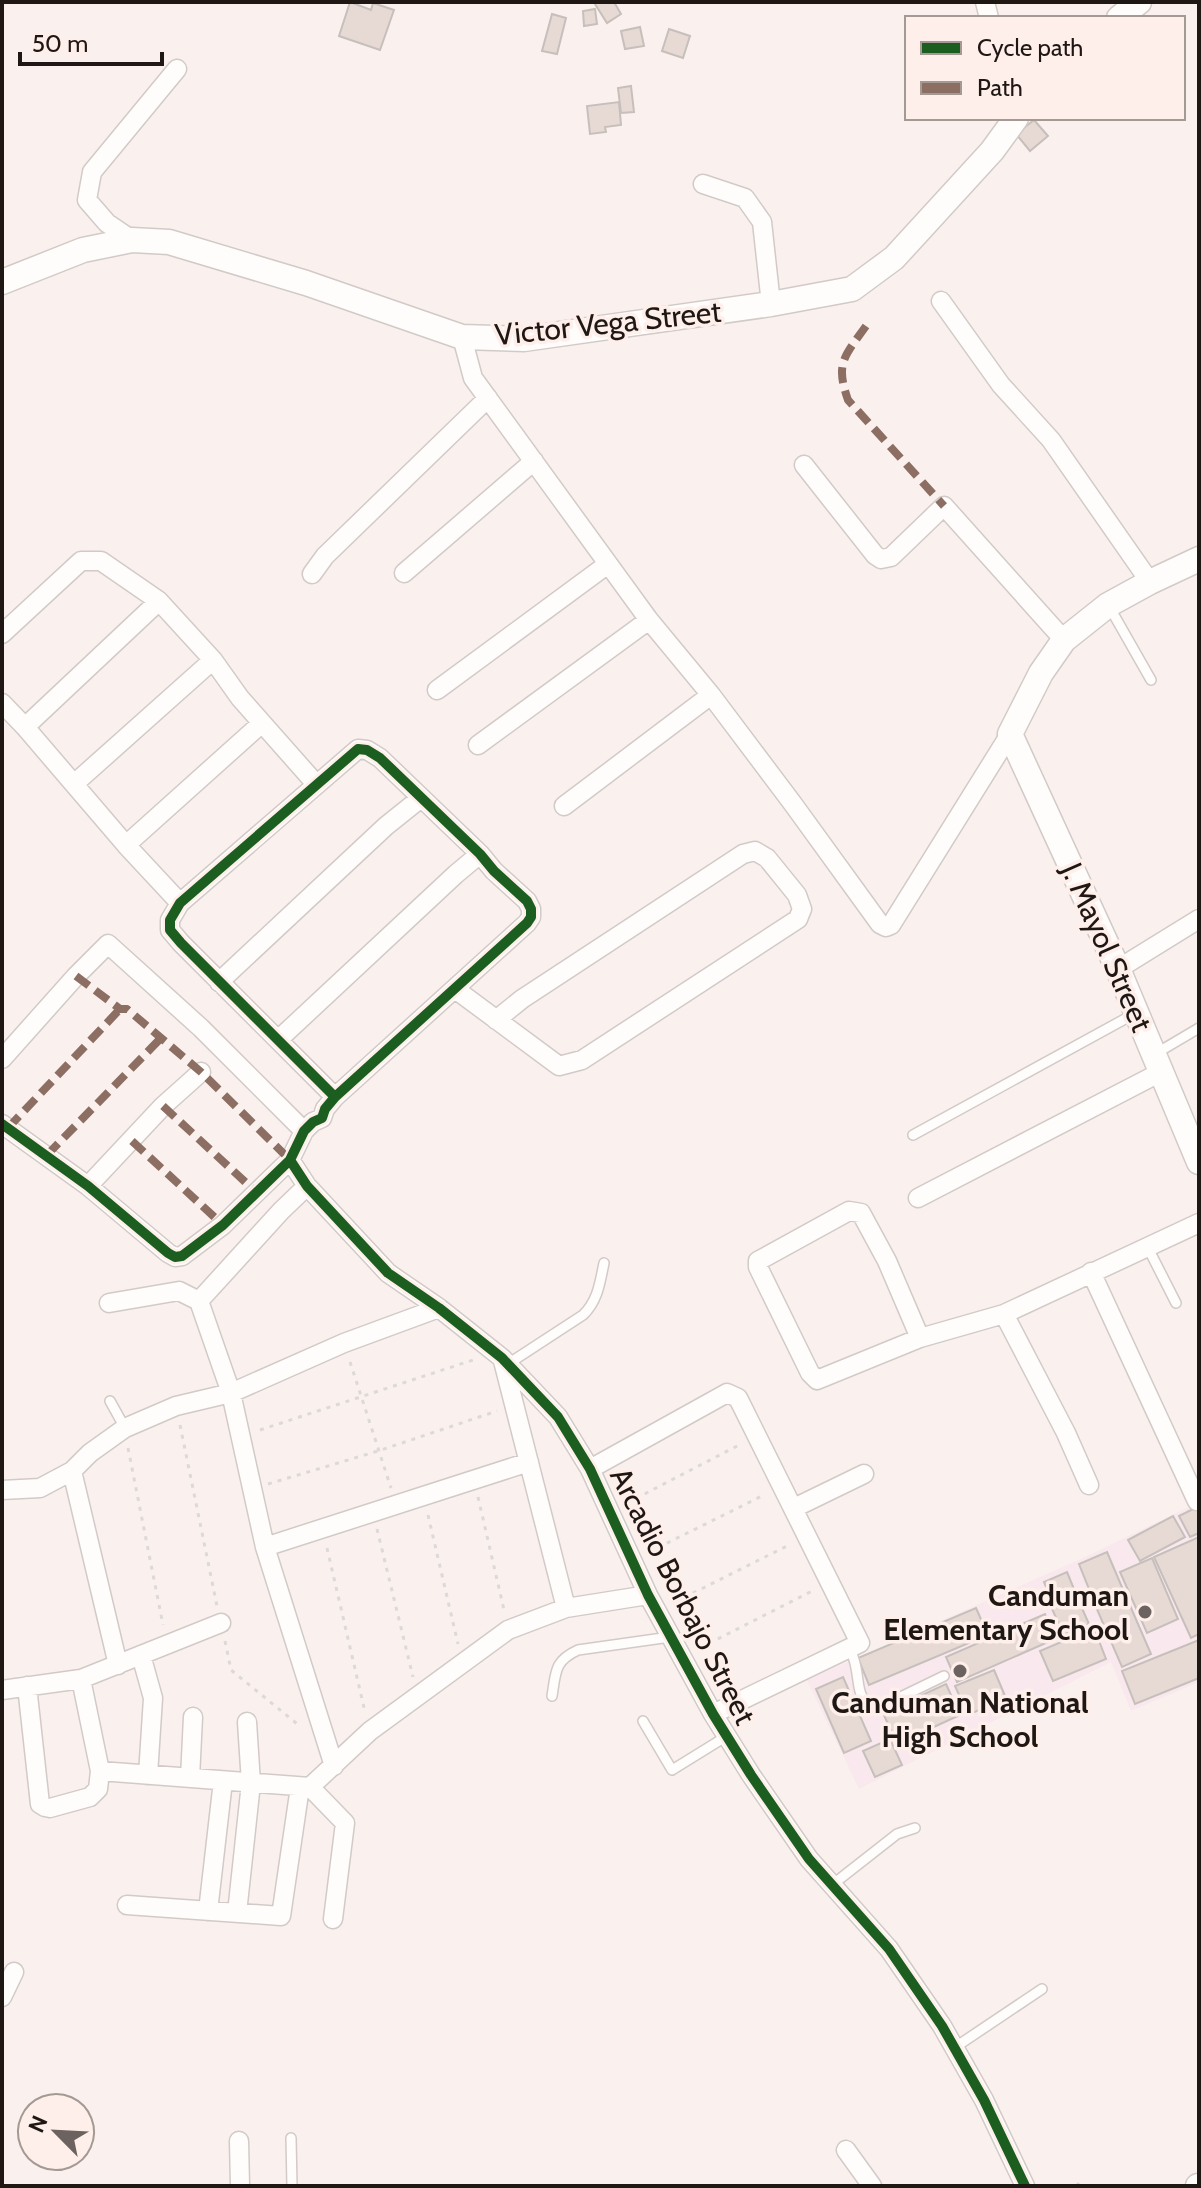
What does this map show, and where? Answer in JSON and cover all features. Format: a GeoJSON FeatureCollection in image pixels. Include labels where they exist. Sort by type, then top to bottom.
{"type":"FeatureCollection","features":[{"type":"Feature","properties":{"kind":"street"},"geometry":{"type":"LineString","coordinates":[[1122,16],[1139,2]]}},
{"type":"Feature","properties":{"kind":"street"},"geometry":{"type":"LineString","coordinates":[[132,240],[107,223],[87,200],[92,172],[177,69]]}},
{"type":"Feature","properties":{"kind":"street","name":"Victor Vega Street"},"geometry":{"type":"LineString","coordinates":[[2,282],[83,250],[132,240],[169,242],[306,283],[462,337],[524,339],[771,304],[852,289],[894,258],[992,151],[1015,120]]}},
{"type":"Feature","properties":{"kind":"street"},"geometry":{"type":"LineString","coordinates":[[703,184],[745,198],[762,222],[771,304]]}},
{"type":"Feature","properties":{"kind":"street"},"geometry":{"type":"LineString","coordinates":[[941,301],[1001,385],[1051,440],[1150,582]]}},
{"type":"Feature","properties":{"kind":"street"},"geometry":{"type":"LineString","coordinates":[[462,337],[473,378],[649,620],[711,695],[880,924],[886,927],[891,925],[1010,734],[1041,673],[1064,640],[1108,605],[1199,559]]}},
{"type":"Feature","properties":{"kind":"street"},"geometry":{"type":"LineString","coordinates":[[312,574],[325,556],[488,398]]}},
{"type":"Feature","properties":{"kind":"street"},"geometry":{"type":"LineString","coordinates":[[404,573],[534,461]]}},
{"type":"Feature","properties":{"kind":"street"},"geometry":{"type":"LineString","coordinates":[[804,465],[881,559],[891,557],[944,506],[1064,640]]}},
{"type":"Feature","properties":{"kind":"street"},"geometry":{"type":"LineString","coordinates":[[2,634],[81,561],[101,561],[159,601],[213,660],[262,723],[316,784]]}},
{"type":"Feature","properties":{"kind":"street"},"geometry":{"type":"LineString","coordinates":[[437,690],[608,564]]}},
{"type":"Feature","properties":{"kind":"street"},"geometry":{"type":"LineString","coordinates":[[25,727],[159,601]]}},
{"type":"Feature","properties":{"kind":"street"},"geometry":{"type":"LineString","coordinates":[[478,745],[649,620]]}},
{"type":"Feature","properties":{"kind":"street"},"geometry":{"type":"LineString","coordinates":[[74,784],[213,660]]}},
{"type":"Feature","properties":{"kind":"street"},"geometry":{"type":"LineString","coordinates":[[564,806],[711,695]]}},
{"type":"Feature","properties":{"kind":"street"},"geometry":{"type":"LineString","coordinates":[[2,703],[180,903]]}},
{"type":"Feature","properties":{"kind":"street"},"geometry":{"type":"LineString","coordinates":[[126,845],[262,723]]}},
{"type":"Feature","properties":{"kind":"street","name":"J. Mayol Street"},"geometry":{"type":"LineString","coordinates":[[1010,734],[1196,1146]]}},
{"type":"Feature","properties":{"kind":"street"},"geometry":{"type":"LineString","coordinates":[[2,1124],[88,1186],[168,1253],[175,1257],[182,1256],[223,1225],[290,1160],[319,1115],[531,917],[527,901],[380,758],[367,750],[358,749],[316,784],[180,903],[170,920],[170,930],[278,1040],[319,1115]]}},
{"type":"Feature","properties":{"kind":"street"},"geometry":{"type":"LineString","coordinates":[[219,982],[386,826],[421,798]]}},
{"type":"Feature","properties":{"kind":"street"},"geometry":{"type":"LineString","coordinates":[[455,989],[496,1020],[559,1066],[570,1065],[798,919],[802,909],[797,895],[767,858],[755,851],[743,854],[535,990],[496,1020]]}},
{"type":"Feature","properties":{"kind":"street"},"geometry":{"type":"LineString","coordinates":[[278,1040],[480,854]]}},
{"type":"Feature","properties":{"kind":"street"},"geometry":{"type":"LineString","coordinates":[[1118,969],[1199,919]]}},
{"type":"Feature","properties":{"kind":"street"},"geometry":{"type":"LineString","coordinates":[[2,1059],[108,944],[201,1028],[319,1115]]}},
{"type":"Feature","properties":{"kind":"street"},"geometry":{"type":"LineString","coordinates":[[918,1198],[1158,1063]]}},
{"type":"Feature","properties":{"kind":"street"},"geometry":{"type":"LineString","coordinates":[[88,1186],[163,1106],[201,1072]]}},
{"type":"Feature","properties":{"kind":"street","name":"Arcadio Borbajo Street"},"geometry":{"type":"LineString","coordinates":[[290,1160],[307,1186],[388,1273],[439,1308],[502,1358],[558,1417],[590,1469],[652,1603],[713,1714],[809,1859],[889,1949],[942,2026],[984,2100],[1025,2186]]}},
{"type":"Feature","properties":{"kind":"street"},"geometry":{"type":"LineString","coordinates":[[199,1301],[307,1186]]}},
{"type":"Feature","properties":{"kind":"street"},"geometry":{"type":"LineString","coordinates":[[920,1338],[887,1261],[861,1213],[855,1210],[758,1261],[758,1267],[797,1347],[817,1380],[920,1338],[1004,1314],[1199,1223]]}},
{"type":"Feature","properties":{"kind":"street"},"geometry":{"type":"LineString","coordinates":[[1091,1272],[1197,1501]]}},
{"type":"Feature","properties":{"kind":"street"},"geometry":{"type":"LineString","coordinates":[[109,1303],[179,1291],[199,1301],[231,1393],[265,1547],[334,1766]]}},
{"type":"Feature","properties":{"kind":"street"},"geometry":{"type":"LineString","coordinates":[[2,1490],[40,1488],[72,1471],[90,1453],[125,1428],[176,1406],[231,1393],[344,1343],[439,1308]]}},
{"type":"Feature","properties":{"kind":"street"},"geometry":{"type":"LineString","coordinates":[[1004,1314],[1066,1433],[1089,1485]]}},
{"type":"Feature","properties":{"kind":"street"},"geometry":{"type":"LineString","coordinates":[[502,1358],[566,1608]]}},
{"type":"Feature","properties":{"kind":"street"},"geometry":{"type":"LineString","coordinates":[[590,1469],[727,1393],[738,1398],[794,1508],[860,1643],[713,1714]]}},
{"type":"Feature","properties":{"kind":"street"},"geometry":{"type":"LineString","coordinates":[[265,1547],[529,1462]]}},
{"type":"Feature","properties":{"kind":"street"},"geometry":{"type":"LineString","coordinates":[[72,1471],[118,1665]]}},
{"type":"Feature","properties":{"kind":"street"},"geometry":{"type":"LineString","coordinates":[[794,1508],[864,1474]]}},
{"type":"Feature","properties":{"kind":"street"},"geometry":{"type":"LineString","coordinates":[[127,1905],[281,1916],[305,1787],[334,1766],[370,1731],[508,1630],[566,1608],[652,1603]]}},
{"type":"Feature","properties":{"kind":"street"},"geometry":{"type":"LineString","coordinates":[[2,1690],[81,1679],[221,1623]]}},
{"type":"Feature","properties":{"kind":"street"},"geometry":{"type":"LineString","coordinates":[[141,1655],[153,1698],[148,1775]]}},
{"type":"Feature","properties":{"kind":"street"},"geometry":{"type":"LineString","coordinates":[[27,1686],[40,1804],[50,1808],[90,1797],[98,1789],[100,1771],[81,1679]]}},
{"type":"Feature","properties":{"kind":"street"},"geometry":{"type":"LineString","coordinates":[[190,1778],[193,1717]]}},
{"type":"Feature","properties":{"kind":"street"},"geometry":{"type":"LineString","coordinates":[[237,1913],[251,1783],[247,1722]]}},
{"type":"Feature","properties":{"kind":"street"},"geometry":{"type":"LineString","coordinates":[[100,1771],[305,1787],[345,1823],[333,1919]]}},
{"type":"Feature","properties":{"kind":"street"},"geometry":{"type":"LineString","coordinates":[[208,1911],[223,1781]]}},
{"type":"Feature","properties":{"kind":"street"},"geometry":{"type":"LineString","coordinates":[[2,1997],[14,1972]]}},
{"type":"Feature","properties":{"kind":"street"},"geometry":{"type":"LineString","coordinates":[[239,2141],[240,2186]]}},
{"type":"Feature","properties":{"kind":"street"},"geometry":{"type":"LineString","coordinates":[[846,2150],[872,2186]]}},
{"type":"Feature","properties":{"kind":"lane"},"geometry":{"type":"LineString","coordinates":[[1108,605],[1151,680]]}},
{"type":"Feature","properties":{"kind":"lane"},"geometry":{"type":"LineString","coordinates":[[913,1135],[1137,1012]]}},
{"type":"Feature","properties":{"kind":"lane"},"geometry":{"type":"LineString","coordinates":[[1158,1063],[1199,1028]]}},
{"type":"Feature","properties":{"kind":"lane"},"geometry":{"type":"LineString","coordinates":[[1147,1246],[1176,1303]]}},
{"type":"Feature","properties":{"kind":"lane"},"geometry":{"type":"LineString","coordinates":[[502,1358],[583,1315],[592,1307],[604,1263]]}},
{"type":"Feature","properties":{"kind":"lane"},"geometry":{"type":"LineString","coordinates":[[110,1401],[125,1428]]}},
{"type":"Feature","properties":{"kind":"lane"},"geometry":{"type":"LineString","coordinates":[[552,1696],[557,1664],[566,1655],[578,1650],[670,1637]]}},
{"type":"Feature","properties":{"kind":"lane"},"geometry":{"type":"LineString","coordinates":[[850,1648],[859,1692],[869,1705],[878,1708],[944,1676]]}},
{"type":"Feature","properties":{"kind":"lane"},"geometry":{"type":"LineString","coordinates":[[643,1721],[672,1770],[727,1736]]}},
{"type":"Feature","properties":{"kind":"lane"},"geometry":{"type":"LineString","coordinates":[[832,1885],[897,1834],[915,1828]]}},
{"type":"Feature","properties":{"kind":"lane"},"geometry":{"type":"LineString","coordinates":[[954,2048],[1042,1989]]}},
{"type":"Feature","properties":{"kind":"lane"},"geometry":{"type":"LineString","coordinates":[[291,2138],[292,2186]]}},
{"type":"Feature","properties":{"kind":"path"},"geometry":{"type":"LineString","coordinates":[[344,1343],[397,1505]]}},
{"type":"Feature","properties":{"kind":"path"},"geometry":{"type":"LineString","coordinates":[[241,1437],[361,1397],[502,1358]]}},
{"type":"Feature","properties":{"kind":"path"},"geometry":{"type":"LineString","coordinates":[[176,1406],[231,1670],[303,1729],[325,1740]]}},
{"type":"Feature","properties":{"kind":"path"},"geometry":{"type":"LineString","coordinates":[[253,1488],[514,1406]]}},
{"type":"Feature","properties":{"kind":"path"},"geometry":{"type":"LineString","coordinates":[[125,1428],[166,1645]]}},
{"type":"Feature","properties":{"kind":"path"},"geometry":{"type":"LineString","coordinates":[[610,1513],[757,1436]]}},
{"type":"Feature","properties":{"kind":"path"},"geometry":{"type":"LineString","coordinates":[[475,1479],[508,1630]]}},
{"type":"Feature","properties":{"kind":"path"},"geometry":{"type":"LineString","coordinates":[[632,1561],[781,1487]]}},
{"type":"Feature","properties":{"kind":"path"},"geometry":{"type":"LineString","coordinates":[[423,1496],[462,1663]]}},
{"type":"Feature","properties":{"kind":"path"},"geometry":{"type":"LineString","coordinates":[[372,1512],[417,1696]]}},
{"type":"Feature","properties":{"kind":"path"},"geometry":{"type":"LineString","coordinates":[[323,1528],[370,1731]]}},
{"type":"Feature","properties":{"kind":"path"},"geometry":{"type":"LineString","coordinates":[[652,1603],[806,1536]]}},
{"type":"Feature","properties":{"kind":"path"},"geometry":{"type":"LineString","coordinates":[[682,1657],[830,1583]]}},
{"type":"Feature","properties":{"kind":"shaded area","name":"Canduman National High School"},"geometry":{"type":"Polygon","coordinates":[[[1199,1502],[1199,1682],[1131,1711],[1111,1662],[859,1789],[807,1680],[1081,1559],[1199,1502]]]}},
{"type":"Feature","properties":{"kind":"building"},"geometry":{"type":"Polygon","coordinates":[[[350,2],[371,10],[373,3],[394,10],[380,50],[339,36],[350,2]]]}},
{"type":"Feature","properties":{"kind":"building"},"geometry":{"type":"Polygon","coordinates":[[[614,2],[621,14],[607,23],[595,4],[614,2]]]}},
{"type":"Feature","properties":{"kind":"building"},"geometry":{"type":"Polygon","coordinates":[[[595,9],[597,24],[584,26],[583,11],[595,9]]]}},
{"type":"Feature","properties":{"kind":"building"},"geometry":{"type":"Polygon","coordinates":[[[552,14],[566,18],[557,54],[542,51],[552,14]]]}},
{"type":"Feature","properties":{"kind":"building"},"geometry":{"type":"Polygon","coordinates":[[[640,27],[644,46],[625,49],[621,31],[640,27]]]}},
{"type":"Feature","properties":{"kind":"building"},"geometry":{"type":"Polygon","coordinates":[[[669,29],[690,36],[683,58],[662,51],[669,29]]]}},
{"type":"Feature","properties":{"kind":"building"},"geometry":{"type":"Polygon","coordinates":[[[631,86],[634,112],[621,113],[618,88],[631,86]]]}},
{"type":"Feature","properties":{"kind":"building"},"geometry":{"type":"Polygon","coordinates":[[[619,102],[621,125],[605,127],[606,132],[590,134],[587,106],[619,102]]]}},
{"type":"Feature","properties":{"kind":"building"},"geometry":{"type":"Polygon","coordinates":[[[1034,120],[1048,136],[1030,151],[1016,134],[1034,120]]]}},
{"type":"Feature","properties":{"kind":"building"},"geometry":{"type":"Polygon","coordinates":[[[1199,1506],[1199,1533],[1190,1537],[1179,1516],[1199,1506]]]}},
{"type":"Feature","properties":{"kind":"building"},"geometry":{"type":"Polygon","coordinates":[[[1173,1516],[1185,1537],[1140,1561],[1128,1540],[1173,1516]]]}},
{"type":"Feature","properties":{"kind":"building"},"geometry":{"type":"Polygon","coordinates":[[[1199,1537],[1199,1634],[1191,1638],[1154,1557],[1199,1537]]]}},
{"type":"Feature","properties":{"kind":"building"},"geometry":{"type":"Polygon","coordinates":[[[1107,1552],[1124,1592],[1095,1604],[1079,1564],[1107,1552]]]}},
{"type":"Feature","properties":{"kind":"building"},"geometry":{"type":"Polygon","coordinates":[[[1152,1558],[1178,1619],[1147,1633],[1120,1572],[1152,1558]]]}},
{"type":"Feature","properties":{"kind":"building"},"geometry":{"type":"Polygon","coordinates":[[[1067,1572],[1076,1594],[1053,1604],[1044,1582],[1067,1572]]]}},
{"type":"Feature","properties":{"kind":"building"},"geometry":{"type":"Polygon","coordinates":[[[1125,1594],[1151,1654],[1122,1667],[1096,1607],[1125,1594]]]}},
{"type":"Feature","properties":{"kind":"building"},"geometry":{"type":"Polygon","coordinates":[[[1077,1597],[1089,1624],[1064,1635],[1052,1609],[1077,1597]]]}},
{"type":"Feature","properties":{"kind":"building"},"geometry":{"type":"Polygon","coordinates":[[[976,1608],[988,1635],[869,1685],[858,1658],[976,1608]]]}},
{"type":"Feature","properties":{"kind":"building"},"geometry":{"type":"Polygon","coordinates":[[[1045,1614],[1055,1639],[957,1682],[946,1657],[1045,1614]]]}},
{"type":"Feature","properties":{"kind":"building"},"geometry":{"type":"Polygon","coordinates":[[[1094,1628],[1106,1659],[1053,1681],[1040,1651],[1094,1628]]]}},
{"type":"Feature","properties":{"kind":"building"},"geometry":{"type":"Polygon","coordinates":[[[1199,1640],[1199,1678],[1135,1704],[1122,1671],[1199,1640]]]}},
{"type":"Feature","properties":{"kind":"building"},"geometry":{"type":"Polygon","coordinates":[[[994,1670],[1006,1698],[968,1715],[955,1686],[994,1670]]]}},
{"type":"Feature","properties":{"kind":"building"},"geometry":{"type":"Polygon","coordinates":[[[843,1677],[871,1741],[844,1753],[816,1689],[843,1677]]]}},
{"type":"Feature","properties":{"kind":"building"},"geometry":{"type":"Polygon","coordinates":[[[946,1684],[960,1715],[897,1744],[883,1713],[946,1684]]]}},
{"type":"Feature","properties":{"kind":"building"},"geometry":{"type":"Polygon","coordinates":[[[890,1739],[902,1765],[875,1777],[863,1751],[890,1739]]]}},
{"type":"Feature","properties":{"kind":"marked path"},"geometry":{"type":"LineString","coordinates":[[866,326],[852,345],[842,368],[848,400],[944,506]]}},
{"type":"Feature","properties":{"kind":"marked path"},"geometry":{"type":"LineString","coordinates":[[76,976],[120,1009],[127,1009],[201,1072],[290,1160]]}},
{"type":"Feature","properties":{"kind":"marked path"},"geometry":{"type":"LineString","coordinates":[[8,1128],[120,1009]]}},
{"type":"Feature","properties":{"kind":"marked path"},"geometry":{"type":"LineString","coordinates":[[47,1155],[161,1038]]}},
{"type":"Feature","properties":{"kind":"marked path"},"geometry":{"type":"LineString","coordinates":[[163,1106],[256,1192]]}},
{"type":"Feature","properties":{"kind":"marked path"},"geometry":{"type":"LineString","coordinates":[[132,1141],[223,1225]]}},
{"type":"Feature","properties":{"kind":"cycle path"},"geometry":{"type":"LineString","coordinates":[[2,1124],[88,1186],[168,1253],[175,1257],[182,1256],[223,1225],[290,1160],[304,1131],[322,1118],[335,1097],[527,923],[531,917],[527,901],[380,758],[367,750],[358,749],[180,903],[170,920],[170,930],[181,943],[335,1097]]}},
{"type":"Feature","properties":{"kind":"cycle path"},"geometry":{"type":"LineString","coordinates":[[290,1160],[307,1186],[388,1273],[439,1308],[502,1358],[558,1417],[590,1469],[648,1595],[713,1714],[809,1859],[889,1949],[942,2026],[984,2100],[1025,2186]]}},
{"type":"Feature","properties":{"kind":"place","name":"Canduman Elementary School"},"geometry":{"type":"Point","coordinates":[1145,1612]}},
{"type":"Feature","properties":{"kind":"place","name":"Canduman National High School"},"geometry":{"type":"Point","coordinates":[960,1671]}}]}
